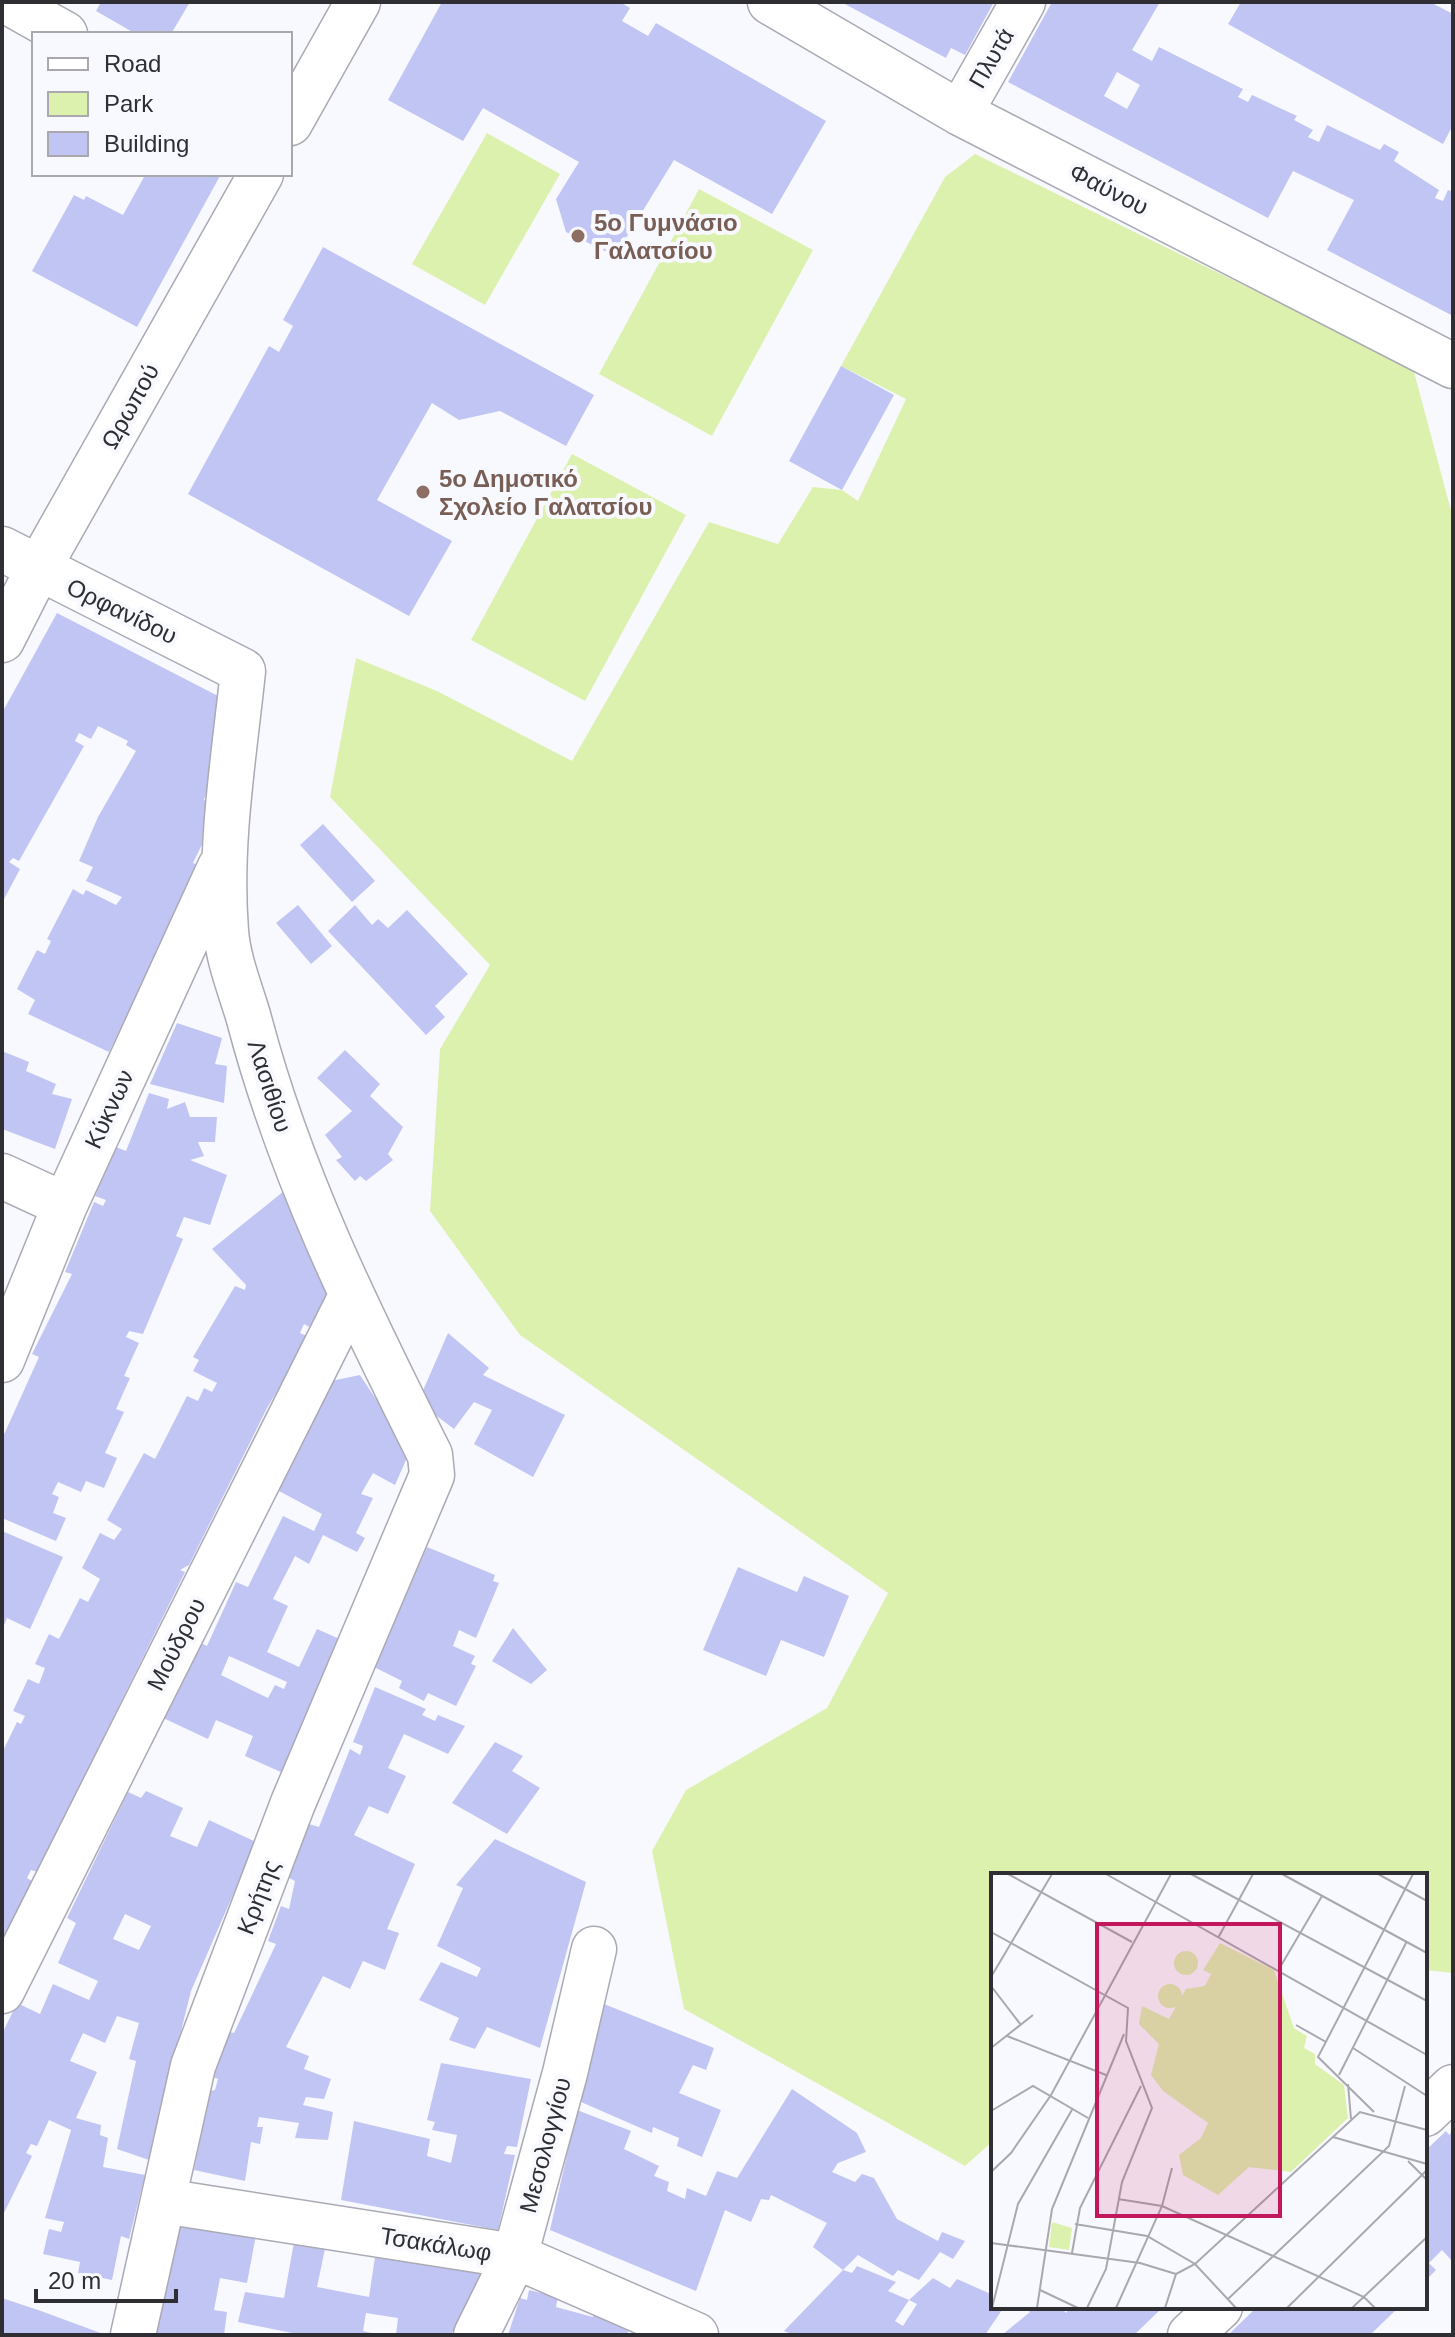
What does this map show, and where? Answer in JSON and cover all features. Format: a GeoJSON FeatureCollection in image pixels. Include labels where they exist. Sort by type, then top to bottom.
{"type":"FeatureCollection","features":[{"type":"Feature","properties":{"kind":"street"},"geometry":{"type":"LineString","coordinates":[[8,2],[61,32]]}},
{"type":"Feature","properties":{"kind":"street"},"geometry":{"type":"LineString","coordinates":[[292,119],[358,2]]}},
{"type":"Feature","properties":{"kind":"street","name":"Φαύνου"},"geometry":{"type":"LineString","coordinates":[[770,2],[960,113],[1451,361]]}},
{"type":"Feature","properties":{"kind":"street","name":"Πλυτά"},"geometry":{"type":"LineString","coordinates":[[960,113],[1023,2]]}},
{"type":"Feature","properties":{"kind":"street","name":"Ωρωπού"},"geometry":{"type":"LineString","coordinates":[[2,640],[20,559],[260,176]]}},
{"type":"Feature","properties":{"kind":"street","name":"Ορφανίδου"},"geometry":{"type":"LineString","coordinates":[[20,559],[243,671]]}},
{"type":"Feature","properties":{"kind":"street","name":"Λασιθίου"},"geometry":{"type":"LineString","coordinates":[[243,671],[223,861],[226,935],[258,1055],[298,1170],[350,1298],[430,1455],[432,1475]]}},
{"type":"Feature","properties":{"kind":"street","name":"Κύκνων"},"geometry":{"type":"LineString","coordinates":[[2,1360],[65,1205],[223,861]]}},
{"type":"Feature","properties":{"kind":"street"},"geometry":{"type":"LineString","coordinates":[[2,1176],[65,1205]]}},
{"type":"Feature","properties":{"kind":"street","name":"Μούδρου"},"geometry":{"type":"LineString","coordinates":[[2,1991],[350,1298]]}},
{"type":"Feature","properties":{"kind":"street","name":"Κρήτης"},"geometry":{"type":"LineString","coordinates":[[133,2335],[193,2066],[293,1803],[432,1475]]}},
{"type":"Feature","properties":{"kind":"street","name":"Μεσολογγίου"},"geometry":{"type":"LineString","coordinates":[[476,2335],[515,2256],[565,2073],[594,1949]]}},
{"type":"Feature","properties":{"kind":"street"},"geometry":{"type":"LineString","coordinates":[[1427,2112],[1453,2087]]}},
{"type":"Feature","properties":{"kind":"street","name":"Τσακάλωφ"},"geometry":{"type":"LineString","coordinates":[[163,2201],[515,2256],[696,2335]]}},
{"type":"Feature","properties":{"kind":"street"},"geometry":{"type":"LineString","coordinates":[[1190,2335],[1218,2309]]}},
{"type":"Feature","properties":{"kind":"green space"},"geometry":{"type":"Polygon","coordinates":[[[487,133],[560,174],[485,305],[412,264],[487,133]]]}},
{"type":"Feature","properties":{"kind":"green space"},"geometry":{"type":"Polygon","coordinates":[[[975,154],[1413,368],[1453,518],[1453,1973],[1427,1970],[1427,1873],[991,1873],[991,2143],[965,2166],[684,2009],[652,1851],[686,1790],[827,1708],[888,1593],[520,1335],[430,1211],[440,1049],[490,965],[330,797],[356,658],[437,691],[572,761],[709,522],[778,544],[813,487],[842,490],[858,501],[906,399],[841,366],[945,177],[975,154]]]}},
{"type":"Feature","properties":{"kind":"green space"},"geometry":{"type":"Polygon","coordinates":[[[699,189],[813,250],[712,436],[599,374],[699,189]]]}},
{"type":"Feature","properties":{"kind":"green space"},"geometry":{"type":"Polygon","coordinates":[[[572,454],[686,515],[585,701],[471,640],[572,454]]]}},
{"type":"Feature","properties":{"kind":"building"},"geometry":{"type":"Polygon","coordinates":[[[101,2],[190,2],[172,32],[133,32],[96,11],[101,2]]]}},
{"type":"Feature","properties":{"kind":"building"},"geometry":{"type":"Polygon","coordinates":[[[442,2],[620,2],[630,8],[622,21],[648,36],[656,23],[826,121],[772,214],[674,160],[615,256],[566,232],[556,199],[579,162],[483,108],[463,141],[388,100],[442,2]]]}},
{"type":"Feature","properties":{"kind":"building"},"geometry":{"type":"Polygon","coordinates":[[[841,2],[994,2],[965,55],[951,48],[946,58],[841,2]]]}},
{"type":"Feature","properties":{"kind":"building"},"geometry":{"type":"Polygon","coordinates":[[[1052,2],[1160,2],[1132,50],[1152,61],[1159,47],[1243,89],[1238,97],[1248,102],[1252,95],[1297,116],[1294,120],[1313,130],[1308,137],[1319,142],[1327,125],[1380,150],[1384,144],[1399,152],[1394,161],[1439,190],[1435,198],[1443,201],[1448,190],[1453,192],[1453,316],[1327,250],[1354,200],[1293,171],[1268,218],[1008,82],[1052,2]],[[1117,72],[1104,96],[1127,109],[1140,85],[1117,72]]]}},
{"type":"Feature","properties":{"kind":"building"},"geometry":{"type":"Polygon","coordinates":[[[1241,2],[1430,2],[1453,14],[1453,125],[1443,144],[1228,24],[1241,2]]]}},
{"type":"Feature","properties":{"kind":"building"},"geometry":{"type":"Polygon","coordinates":[[[142,176],[220,176],[137,327],[32,271],[74,195],[84,200],[86,196],[123,215],[144,177],[142,176]]]}},
{"type":"Feature","properties":{"kind":"building"},"geometry":{"type":"Polygon","coordinates":[[[323,247],[594,395],[566,446],[500,411],[459,420],[432,403],[377,500],[452,541],[409,616],[188,494],[269,346],[279,352],[293,326],[283,320],[323,247]]]}},
{"type":"Feature","properties":{"kind":"building"},"geometry":{"type":"Polygon","coordinates":[[[841,366],[894,395],[842,490],[789,461],[841,366]]]}},
{"type":"Feature","properties":{"kind":"building"},"geometry":{"type":"Polygon","coordinates":[[[57,613],[220,697],[213,794],[206,794],[204,800],[210,802],[210,828],[193,863],[199,866],[109,1052],[28,1014],[35,1000],[17,989],[37,950],[45,954],[51,941],[47,939],[73,889],[83,895],[86,890],[116,905],[122,897],[86,881],[93,867],[79,861],[98,817],[136,751],[126,745],[128,741],[98,726],[91,739],[79,733],[75,741],[84,746],[19,861],[13,858],[9,862],[20,869],[2,903],[2,713],[57,613]]]}},
{"type":"Feature","properties":{"kind":"building"},"geometry":{"type":"Polygon","coordinates":[[[323,824],[375,881],[352,902],[300,845],[323,824]]]}},
{"type":"Feature","properties":{"kind":"building"},"geometry":{"type":"Polygon","coordinates":[[[298,905],[332,946],[311,964],[276,923],[298,905]]]}},
{"type":"Feature","properties":{"kind":"building"},"geometry":{"type":"Polygon","coordinates":[[[355,905],[372,925],[378,919],[388,928],[407,910],[468,974],[435,1006],[445,1017],[426,1035],[328,931],[355,905]]]}},
{"type":"Feature","properties":{"kind":"building"},"geometry":{"type":"Polygon","coordinates":[[[177,1023],[222,1038],[215,1064],[227,1066],[224,1103],[150,1084],[177,1023]]]}},
{"type":"Feature","properties":{"kind":"building"},"geometry":{"type":"Polygon","coordinates":[[[345,1050],[380,1084],[370,1096],[403,1127],[388,1154],[393,1160],[366,1181],[360,1176],[355,1181],[336,1160],[342,1157],[325,1135],[352,1111],[317,1078],[345,1050]]]}},
{"type":"Feature","properties":{"kind":"building"},"geometry":{"type":"Polygon","coordinates":[[[2,1051],[29,1062],[26,1071],[56,1084],[52,1094],[72,1099],[55,1149],[2,1129],[2,1051]]]}},
{"type":"Feature","properties":{"kind":"building"},"geometry":{"type":"Polygon","coordinates":[[[149,1093],[169,1099],[167,1109],[185,1102],[190,1117],[217,1117],[215,1142],[198,1142],[204,1156],[190,1160],[227,1175],[210,1225],[184,1217],[176,1236],[183,1239],[143,1334],[129,1331],[126,1337],[139,1343],[124,1376],[130,1378],[116,1409],[124,1412],[105,1453],[117,1458],[104,1488],[86,1481],[81,1492],[58,1482],[52,1494],[59,1497],[53,1513],[66,1518],[56,1541],[2,1518],[2,1439],[39,1357],[32,1354],[72,1274],[65,1272],[94,1202],[103,1206],[106,1200],[95,1196],[116,1147],[126,1151],[149,1093]]]}},
{"type":"Feature","properties":{"kind":"building"},"geometry":{"type":"Polygon","coordinates":[[[284,1191],[330,1294],[309,1327],[304,1324],[300,1333],[309,1337],[267,1408],[189,1565],[180,1570],[185,1572],[37,1872],[31,1870],[27,1878],[32,1881],[2,1940],[2,1753],[17,1722],[21,1724],[25,1716],[13,1711],[28,1679],[39,1684],[45,1668],[35,1664],[49,1634],[59,1639],[80,1598],[88,1602],[100,1579],[82,1568],[100,1533],[114,1540],[122,1529],[107,1520],[144,1453],[155,1459],[187,1396],[198,1401],[204,1388],[212,1392],[217,1383],[193,1371],[199,1360],[193,1357],[235,1286],[245,1290],[246,1285],[212,1249],[284,1191]]]}},
{"type":"Feature","properties":{"kind":"building"},"geometry":{"type":"Polygon","coordinates":[[[448,1333],[489,1368],[483,1375],[565,1415],[533,1477],[474,1444],[492,1410],[474,1402],[454,1429],[418,1402],[448,1333]]]}},
{"type":"Feature","properties":{"kind":"building"},"geometry":{"type":"Polygon","coordinates":[[[360,1375],[410,1451],[395,1485],[373,1473],[361,1494],[373,1498],[356,1533],[365,1538],[357,1552],[323,1535],[309,1564],[295,1556],[273,1599],[288,1606],[267,1652],[299,1667],[317,1629],[344,1641],[283,1773],[245,1756],[253,1736],[216,1720],[208,1739],[161,1717],[197,1641],[207,1646],[236,1582],[248,1587],[283,1516],[314,1531],[322,1514],[279,1491],[331,1381],[360,1375]],[[229,1656],[221,1675],[268,1698],[275,1685],[284,1689],[287,1682],[229,1656]]]}},
{"type":"Feature","properties":{"kind":"building"},"geometry":{"type":"Polygon","coordinates":[[[2,1531],[63,1557],[30,1629],[7,1618],[2,1630],[2,1531]]]}},
{"type":"Feature","properties":{"kind":"building"},"geometry":{"type":"Polygon","coordinates":[[[427,1547],[495,1575],[493,1581],[499,1583],[476,1638],[459,1630],[453,1646],[475,1656],[471,1664],[476,1666],[456,1706],[428,1693],[424,1701],[399,1688],[402,1681],[374,1667],[427,1547]]]}},
{"type":"Feature","properties":{"kind":"building"},"geometry":{"type":"Polygon","coordinates":[[[738,1567],[797,1592],[804,1576],[849,1596],[824,1657],[781,1640],[766,1676],[703,1650],[738,1567]]]}},
{"type":"Feature","properties":{"kind":"building"},"geometry":{"type":"Polygon","coordinates":[[[513,1628],[547,1670],[531,1684],[492,1661],[513,1628]]]}},
{"type":"Feature","properties":{"kind":"building"},"geometry":{"type":"Polygon","coordinates":[[[375,1687],[426,1709],[422,1715],[435,1721],[438,1715],[465,1726],[448,1754],[404,1734],[388,1768],[406,1776],[388,1814],[369,1806],[354,1835],[415,1864],[387,1929],[399,1933],[385,1970],[363,1961],[350,1989],[323,1976],[286,2047],[309,2056],[304,2069],[331,2079],[324,2099],[306,2097],[303,2105],[333,2112],[328,2140],[295,2138],[299,2123],[259,2117],[257,2127],[263,2127],[260,2144],[251,2142],[245,2181],[194,2170],[210,2091],[215,2090],[218,2079],[213,2077],[229,2032],[234,2033],[276,1944],[268,1941],[281,1906],[289,1909],[295,1881],[289,1878],[309,1824],[319,1827],[350,1749],[360,1755],[363,1746],[353,1742],[375,1687]]]}},
{"type":"Feature","properties":{"kind":"building"},"geometry":{"type":"Polygon","coordinates":[[[495,1742],[523,1756],[512,1771],[540,1788],[507,1834],[452,1803],[495,1742]]]}},
{"type":"Feature","properties":{"kind":"building"},"geometry":{"type":"Polygon","coordinates":[[[146,1791],[183,1808],[170,1836],[197,1847],[209,1820],[256,1842],[191,1991],[149,2160],[117,2149],[136,2061],[129,2059],[139,2023],[117,2016],[105,2043],[83,2033],[70,2061],[97,2072],[76,2118],[101,2125],[100,2135],[108,2138],[103,2167],[145,2175],[129,2239],[121,2236],[112,2280],[78,2273],[80,2262],[43,2254],[49,2229],[61,2232],[64,2222],[45,2218],[71,2130],[49,2120],[37,2146],[31,2144],[26,2153],[32,2156],[2,2217],[2,2034],[17,2003],[40,2014],[53,1984],[89,2000],[98,1981],[58,1963],[76,1923],[67,1918],[128,1792],[141,1798],[146,1791]],[[125,1914],[113,1939],[139,1950],[151,1926],[125,1914]]]}},
{"type":"Feature","properties":{"kind":"building"},"geometry":{"type":"Polygon","coordinates":[[[495,1839],[586,1882],[540,2048],[487,2027],[475,2049],[449,2040],[459,2018],[419,2000],[441,1962],[477,1977],[481,1968],[437,1946],[463,1888],[456,1885],[495,1839]]]}},
{"type":"Feature","properties":{"kind":"building"},"geometry":{"type":"Polygon","coordinates":[[[604,2004],[714,2048],[706,2070],[693,2065],[679,2093],[721,2110],[702,2157],[677,2146],[679,2138],[653,2127],[652,2133],[581,2102],[604,2004]]]}},
{"type":"Feature","properties":{"kind":"building"},"geometry":{"type":"Polygon","coordinates":[[[441,2063],[531,2079],[517,2147],[507,2146],[504,2154],[515,2155],[498,2230],[341,2200],[354,2121],[430,2139],[427,2156],[451,2163],[457,2135],[432,2130],[435,2122],[427,2120],[441,2063]]]}},
{"type":"Feature","properties":{"kind":"building"},"geometry":{"type":"Polygon","coordinates":[[[792,2089],[857,2133],[866,2152],[838,2163],[832,2172],[855,2182],[862,2174],[874,2178],[897,2219],[938,2241],[942,2232],[965,2241],[953,2259],[940,2252],[919,2280],[898,2270],[893,2276],[858,2255],[843,2270],[813,2247],[827,2223],[771,2195],[769,2200],[761,2199],[751,2222],[725,2210],[696,2291],[550,2230],[577,2110],[631,2131],[624,2149],[659,2166],[654,2176],[669,2182],[667,2191],[685,2199],[687,2188],[706,2196],[717,2171],[737,2178],[792,2089]]]}},
{"type":"Feature","properties":{"kind":"building"},"geometry":{"type":"Polygon","coordinates":[[[1446,2131],[1449,2135],[1453,2131],[1453,2262],[1442,2250],[1429,2263],[1436,2270],[1427,2279],[1427,2149],[1446,2131]]]}},
{"type":"Feature","properties":{"kind":"building"},"geometry":{"type":"Polygon","coordinates":[[[177,2212],[256,2235],[247,2283],[220,2278],[214,2310],[227,2312],[224,2335],[154,2335],[177,2212]]]}},
{"type":"Feature","properties":{"kind":"building"},"geometry":{"type":"Polygon","coordinates":[[[294,2242],[325,2249],[317,2287],[369,2297],[375,2257],[383,2259],[383,2253],[482,2273],[451,2335],[396,2335],[398,2318],[366,2313],[363,2331],[380,2335],[302,2335],[238,2322],[245,2292],[284,2298],[294,2242]]]}},
{"type":"Feature","properties":{"kind":"building"},"geometry":{"type":"Polygon","coordinates":[[[857,2266],[896,2282],[888,2291],[909,2300],[933,2278],[950,2288],[957,2279],[991,2294],[991,2309],[1003,2309],[985,2335],[794,2335],[784,2331],[843,2270],[852,2273],[857,2266]],[[909,2300],[895,2321],[903,2326],[917,2304],[909,2300]]]}},
{"type":"Feature","properties":{"kind":"building"},"geometry":{"type":"Polygon","coordinates":[[[529,2290],[558,2297],[556,2307],[593,2317],[594,2312],[630,2326],[627,2335],[508,2335],[520,2298],[527,2300],[529,2290]]]}},
{"type":"Feature","properties":{"kind":"building"},"geometry":{"type":"Polygon","coordinates":[[[2,2298],[41,2311],[106,2335],[2,2335],[2,2298]]]}},
{"type":"Feature","properties":{"kind":"building"},"geometry":{"type":"Polygon","coordinates":[[[1027,2309],[1062,2309],[1066,2313],[1069,2309],[1160,2310],[1134,2335],[1002,2335],[1030,2312],[1027,2309]]]}},
{"type":"Feature","properties":{"kind":"building"},"geometry":{"type":"Polygon","coordinates":[[[1255,2309],[1397,2309],[1370,2335],[1228,2335],[1255,2309]]]}},
{"type":"Feature","properties":{"kind":"place","name":"5ο Γυμνάσιο Γαλατσίου"},"geometry":{"type":"Point","coordinates":[578,236]}},
{"type":"Feature","properties":{"kind":"place","name":"5ο Δημοτικό Σχολείο Γαλατσίου"},"geometry":{"type":"Point","coordinates":[423,492]}}]}
